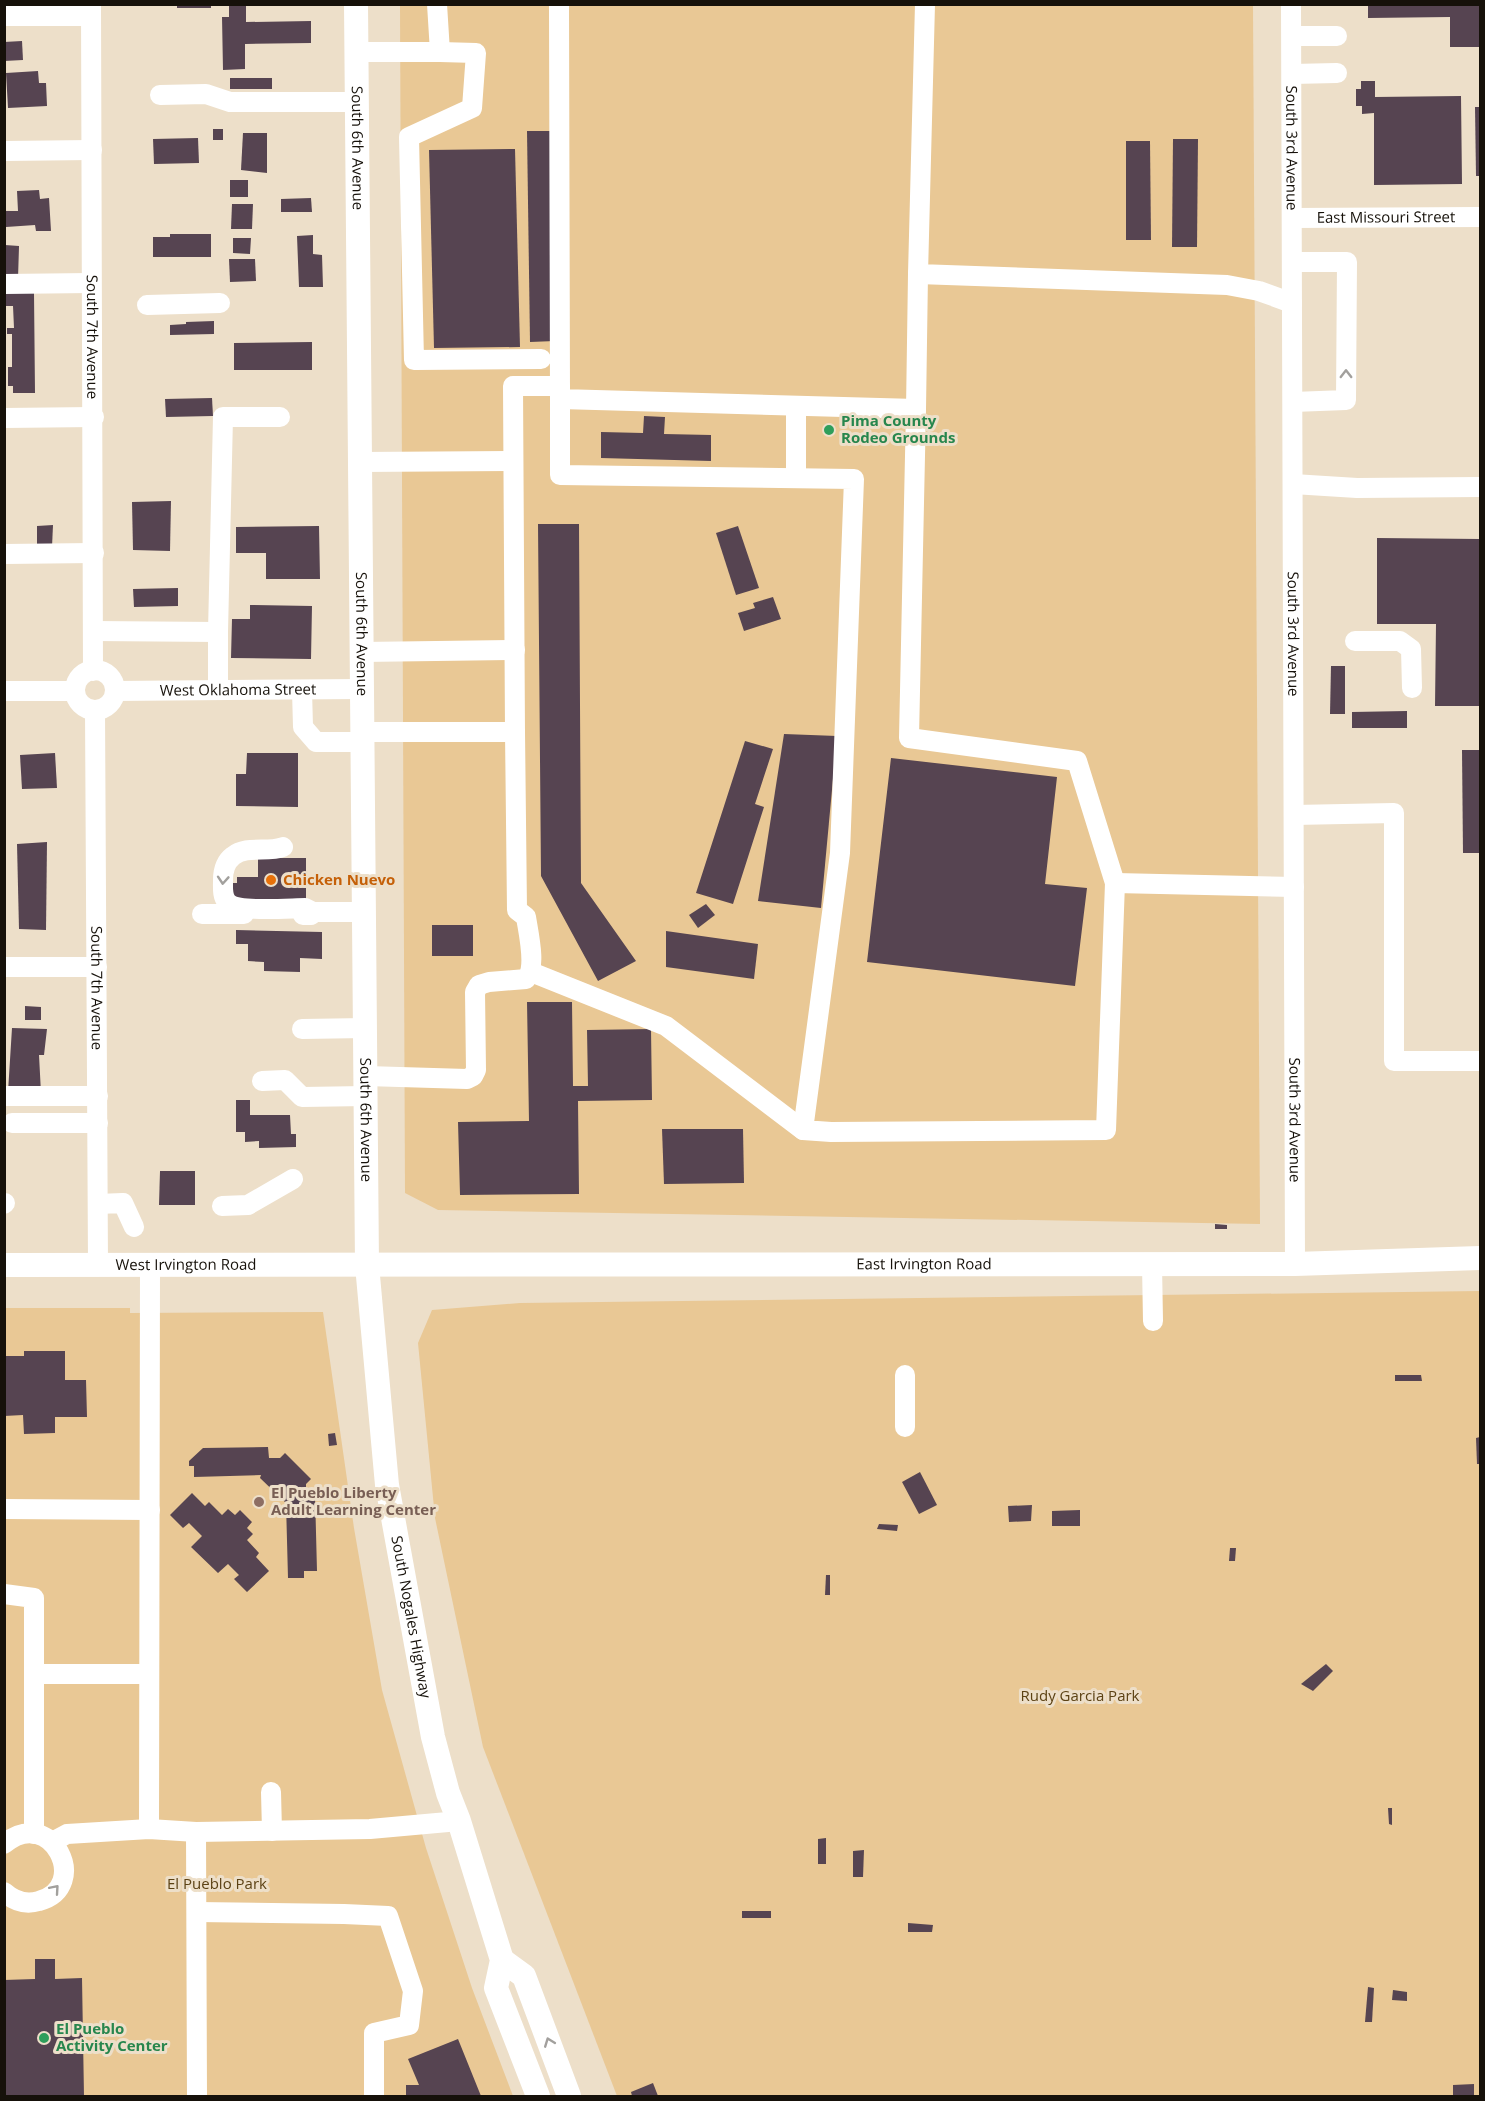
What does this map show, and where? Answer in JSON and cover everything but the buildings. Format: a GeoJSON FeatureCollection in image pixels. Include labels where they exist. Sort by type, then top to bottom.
{"type":"FeatureCollection","features":[{"type":"Feature","properties":{"kind":"main road","name":"South 6th Avenue"},"geometry":{"type":"LineString","coordinates":[[356,4],[367,1265]]}},
{"type":"Feature","properties":{"kind":"main road","name":"East Irvington Road"},"geometry":{"type":"LineString","coordinates":[[367,1265],[1295,1264],[1480,1258]]}},
{"type":"Feature","properties":{"kind":"main road","name":"West Irvington Road"},"geometry":{"type":"LineString","coordinates":[[4,1265],[367,1265]]}},
{"type":"Feature","properties":{"kind":"main road","name":"South Nogales Highway"},"geometry":{"type":"LineString","coordinates":[[367,1265],[387,1485],[433,1737],[448,1792],[502,1960],[496,1988],[538,2097]]}},
{"type":"Feature","properties":{"kind":"main road"},"geometry":{"type":"LineString","coordinates":[[502,1960],[524,1977],[569,2097]]}},
{"type":"Feature","properties":{"kind":"street"},"geometry":{"type":"LineString","coordinates":[[437,4],[440,52]]}},
{"type":"Feature","properties":{"kind":"street"},"geometry":{"type":"LineString","coordinates":[[559,4],[560,475],[854,479],[840,853],[803,1130]]}},
{"type":"Feature","properties":{"kind":"street"},"geometry":{"type":"LineString","coordinates":[[531,972],[666,1026],[803,1130],[831,1132],[1106,1130],[1115,883],[1077,760],[909,738],[925,4]]}},
{"type":"Feature","properties":{"kind":"street","name":"South 3rd Avenue"},"geometry":{"type":"LineString","coordinates":[[1292,4],[1295,1264]]}},
{"type":"Feature","properties":{"kind":"street"},"geometry":{"type":"LineString","coordinates":[[4,16],[91,10]]}},
{"type":"Feature","properties":{"kind":"street","name":"South 7th Avenue"},"geometry":{"type":"LineString","coordinates":[[91,10],[93,671]]}},
{"type":"Feature","properties":{"kind":"street"},"geometry":{"type":"LineString","coordinates":[[1292,36],[1337,36]]}},
{"type":"Feature","properties":{"kind":"street"},"geometry":{"type":"LineString","coordinates":[[357,52],[476,53],[472,108],[409,137],[414,360],[541,359]]}},
{"type":"Feature","properties":{"kind":"street"},"geometry":{"type":"LineString","coordinates":[[1292,74],[1337,73]]}},
{"type":"Feature","properties":{"kind":"street"},"geometry":{"type":"LineString","coordinates":[[160,95],[206,94],[230,102],[357,102]]}},
{"type":"Feature","properties":{"kind":"street"},"geometry":{"type":"LineString","coordinates":[[4,151],[92,150]]}},
{"type":"Feature","properties":{"kind":"street","name":"East Missouri Street"},"geometry":{"type":"LineString","coordinates":[[1292,218],[1480,217]]}},
{"type":"Feature","properties":{"kind":"street"},"geometry":{"type":"LineString","coordinates":[[1292,262],[1347,262],[1346,400],[1293,402]]}},
{"type":"Feature","properties":{"kind":"street"},"geometry":{"type":"LineString","coordinates":[[918,274],[1227,285],[1259,291],[1292,303]]}},
{"type":"Feature","properties":{"kind":"street"},"geometry":{"type":"LineString","coordinates":[[4,284],[91,283]]}},
{"type":"Feature","properties":{"kind":"street"},"geometry":{"type":"LineString","coordinates":[[147,305],[220,303]]}},
{"type":"Feature","properties":{"kind":"street"},"geometry":{"type":"LineString","coordinates":[[262,1081],[285,1080],[302,1097],[366,1086],[473,1077],[476,1070],[475,992],[479,985],[526,979],[531,972],[526,917],[517,910],[513,386],[560,393],[796,406],[916,409]]}},
{"type":"Feature","properties":{"kind":"street"},"geometry":{"type":"LineString","coordinates":[[796,406],[796,477]]}},
{"type":"Feature","properties":{"kind":"street"},"geometry":{"type":"LineString","coordinates":[[4,418],[94,417]]}},
{"type":"Feature","properties":{"kind":"street"},"geometry":{"type":"LineString","coordinates":[[218,690],[223,417],[280,417]]}},
{"type":"Feature","properties":{"kind":"street"},"geometry":{"type":"LineString","coordinates":[[360,462],[513,460]]}},
{"type":"Feature","properties":{"kind":"street"},"geometry":{"type":"LineString","coordinates":[[1293,484],[1358,488],[1480,487]]}},
{"type":"Feature","properties":{"kind":"street"},"geometry":{"type":"LineString","coordinates":[[4,554],[94,553]]}},
{"type":"Feature","properties":{"kind":"street"},"geometry":{"type":"LineString","coordinates":[[93,631],[218,633]]}},
{"type":"Feature","properties":{"kind":"street"},"geometry":{"type":"LineString","coordinates":[[1355,641],[1400,641],[1411,649],[1412,688]]}},
{"type":"Feature","properties":{"kind":"street"},"geometry":{"type":"LineString","coordinates":[[362,652],[515,650]]}},
{"type":"Feature","properties":{"kind":"street"},"geometry":{"type":"LineString","coordinates":[[93,671],[109,676],[115,691],[109,705],[95,710],[84,706],[75,691],[82,675],[93,671]]}},
{"type":"Feature","properties":{"kind":"street","name":"West Oklahoma Street"},"geometry":{"type":"LineString","coordinates":[[115,691],[362,689]]}},
{"type":"Feature","properties":{"kind":"street"},"geometry":{"type":"LineString","coordinates":[[302,690],[303,727],[316,742],[362,737],[515,732]]}},
{"type":"Feature","properties":{"kind":"street"},"geometry":{"type":"LineString","coordinates":[[4,692],[75,691]]}},
{"type":"Feature","properties":{"kind":"street","name":"South 7th Avenue"},"geometry":{"type":"LineString","coordinates":[[95,710],[98,1264]]}},
{"type":"Feature","properties":{"kind":"street"},"geometry":{"type":"LineString","coordinates":[[1294,815],[1394,813],[1394,1061],[1480,1061]]}},
{"type":"Feature","properties":{"kind":"street"},"geometry":{"type":"LineString","coordinates":[[283,846],[275,850],[242,850],[225,864],[223,894],[228,904],[239,908],[305,908],[313,912],[365,912]]}},
{"type":"Feature","properties":{"kind":"street"},"geometry":{"type":"LineString","coordinates":[[1115,883],[1294,887]]}},
{"type":"Feature","properties":{"kind":"street"},"geometry":{"type":"LineString","coordinates":[[202,914],[311,915],[313,912]]}},
{"type":"Feature","properties":{"kind":"street"},"geometry":{"type":"LineString","coordinates":[[4,966],[97,967]]}},
{"type":"Feature","properties":{"kind":"street"},"geometry":{"type":"LineString","coordinates":[[302,1029],[366,1028]]}},
{"type":"Feature","properties":{"kind":"street"},"geometry":{"type":"LineString","coordinates":[[4,1096],[98,1096]]}},
{"type":"Feature","properties":{"kind":"street"},"geometry":{"type":"LineString","coordinates":[[12,1123],[98,1123]]}},
{"type":"Feature","properties":{"kind":"street"},"geometry":{"type":"LineString","coordinates":[[222,1206],[249,1205],[293,1179]]}},
{"type":"Feature","properties":{"kind":"street"},"geometry":{"type":"LineString","coordinates":[[98,1204],[123,1203],[134,1227]]}},
{"type":"Feature","properties":{"kind":"street"},"geometry":{"type":"LineString","coordinates":[[1152,1264],[1153,1321]]}},
{"type":"Feature","properties":{"kind":"street"},"geometry":{"type":"LineString","coordinates":[[149,1829],[150,1265]]}},
{"type":"Feature","properties":{"kind":"street"},"geometry":{"type":"LineString","coordinates":[[905,1375],[905,1427]]}},
{"type":"Feature","properties":{"kind":"street"},"geometry":{"type":"LineString","coordinates":[[4,1509],[150,1510]]}},
{"type":"Feature","properties":{"kind":"street"},"geometry":{"type":"LineString","coordinates":[[4,1594],[34,1598],[33,1834]]}},
{"type":"Feature","properties":{"kind":"street"},"geometry":{"type":"LineString","coordinates":[[34,1674],[150,1674]]}},
{"type":"Feature","properties":{"kind":"street"},"geometry":{"type":"LineString","coordinates":[[271,1792],[272,1831]]}},
{"type":"Feature","properties":{"kind":"street"},"geometry":{"type":"LineString","coordinates":[[52,1842],[68,1834],[149,1829],[196,1832],[370,1829],[459,1821]]}},
{"type":"Feature","properties":{"kind":"street"},"geometry":{"type":"LineString","coordinates":[[196,1832],[197,2097]]}},
{"type":"Feature","properties":{"kind":"street"},"geometry":{"type":"LineString","coordinates":[[4,1844],[22,1834],[33,1834],[52,1842],[60,1851],[64,1862],[61,1884],[54,1894],[44,1900],[33,1903],[21,1902],[10,1898],[4,1892]]}},
{"type":"Feature","properties":{"kind":"street"},"geometry":{"type":"LineString","coordinates":[[197,1912],[388,1916],[413,1991],[409,2025],[374,2033],[374,2097]]}},
{"type":"Feature","properties":{"kind":"green space","name":"Pima County Rodeo Grounds"},"geometry":{"type":"Polygon","coordinates":[[[400,5],[1253,5],[1260,1224],[438,1210],[405,1193],[400,5]]]}},
{"type":"Feature","properties":{"kind":"green space","name":"Rudy Garcia Park"},"geometry":{"type":"Polygon","coordinates":[[[1480,1291],[1480,2096],[617,2096],[483,1747],[435,1518],[418,1343],[432,1310],[520,1303],[1480,1291]]]}},
{"type":"Feature","properties":{"kind":"green space","name":"El Pueblo Park"},"geometry":{"type":"Polygon","coordinates":[[[4,1308],[130,1308],[130,1313],[323,1312],[354,1528],[382,1690],[426,1848],[472,1988],[513,2096],[5,2096],[4,1308]]]}},
{"type":"Feature","properties":{"kind":"place","name":"Pima County Rodeo Grounds"},"geometry":{"type":"Point","coordinates":[829,430]}},
{"type":"Feature","properties":{"kind":"place","name":"Chicken Nuevo"},"geometry":{"type":"Point","coordinates":[271,880]}},
{"type":"Feature","properties":{"kind":"place","name":"El Pueblo Liberty Adult Learning Center"},"geometry":{"type":"Point","coordinates":[259,1502]}},
{"type":"Feature","properties":{"kind":"place","name":"El Pueblo Activity Center"},"geometry":{"type":"Point","coordinates":[44,2038]}}]}
